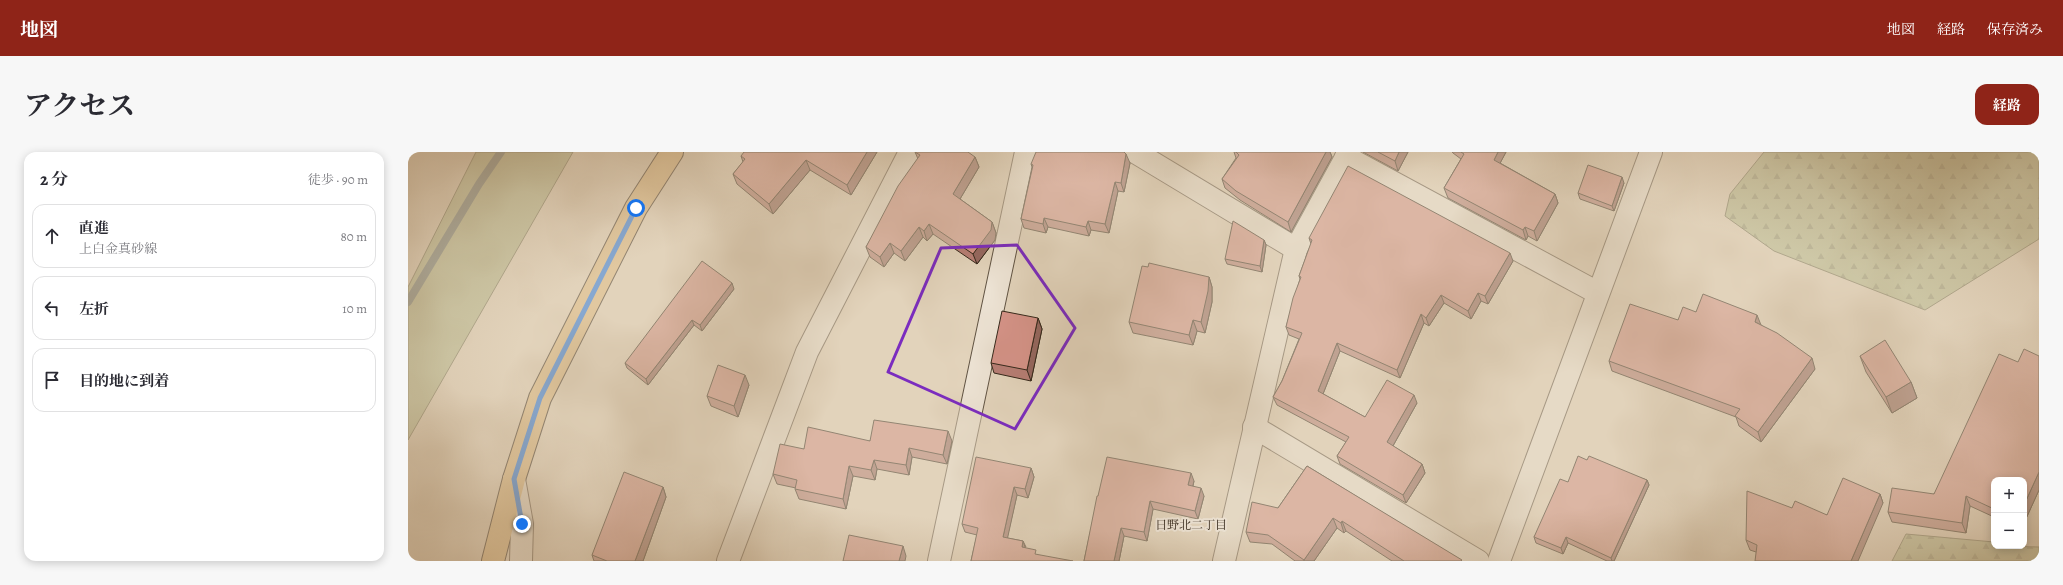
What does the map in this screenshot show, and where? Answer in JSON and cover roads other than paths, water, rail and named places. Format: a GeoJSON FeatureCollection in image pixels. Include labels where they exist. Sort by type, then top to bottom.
{"type":"FeatureCollection","features":[{"type":"Feature","properties":{"kind":"main road"},"geometry":{"type":"LineString","coordinates":[[493,561],[514,479],[540,398],[636,208],[672,152]]}},
{"type":"Feature","properties":{"kind":"street"},"geometry":{"type":"LineString","coordinates":[[728,561],[807,352],[910,152]]}},
{"type":"Feature","properties":{"kind":"street"},"geometry":{"type":"LineString","coordinates":[[939,561],[1026,152]]}},
{"type":"Feature","properties":{"kind":"street"},"geometry":{"type":"LineString","coordinates":[[1135,152],[1296,249]]}},
{"type":"Feature","properties":{"kind":"street"},"geometry":{"type":"LineString","coordinates":[[1499,561],[1651,152]]}},
{"type":"Feature","properties":{"kind":"street"},"geometry":{"type":"LineString","coordinates":[[1224,561],[1296,249],[1348,155],[1598,293]]}},
{"type":"Feature","properties":{"kind":"street"},"geometry":{"type":"LineString","coordinates":[[1254,427],[1478,561]]}},
{"type":"Feature","properties":{"kind":"street"},"geometry":{"type":"LineString","coordinates":[[514,479],[522,524],[520,561]]}},
{"type":"Feature","properties":{"kind":"waterway"},"geometry":{"type":"LineString","coordinates":[[408,302],[479,184],[501,152]]}},
{"type":"Feature","properties":{"kind":"district","name":"日野北二丁目"},"geometry":{"type":"Point","coordinates":[1191,525]}}]}
